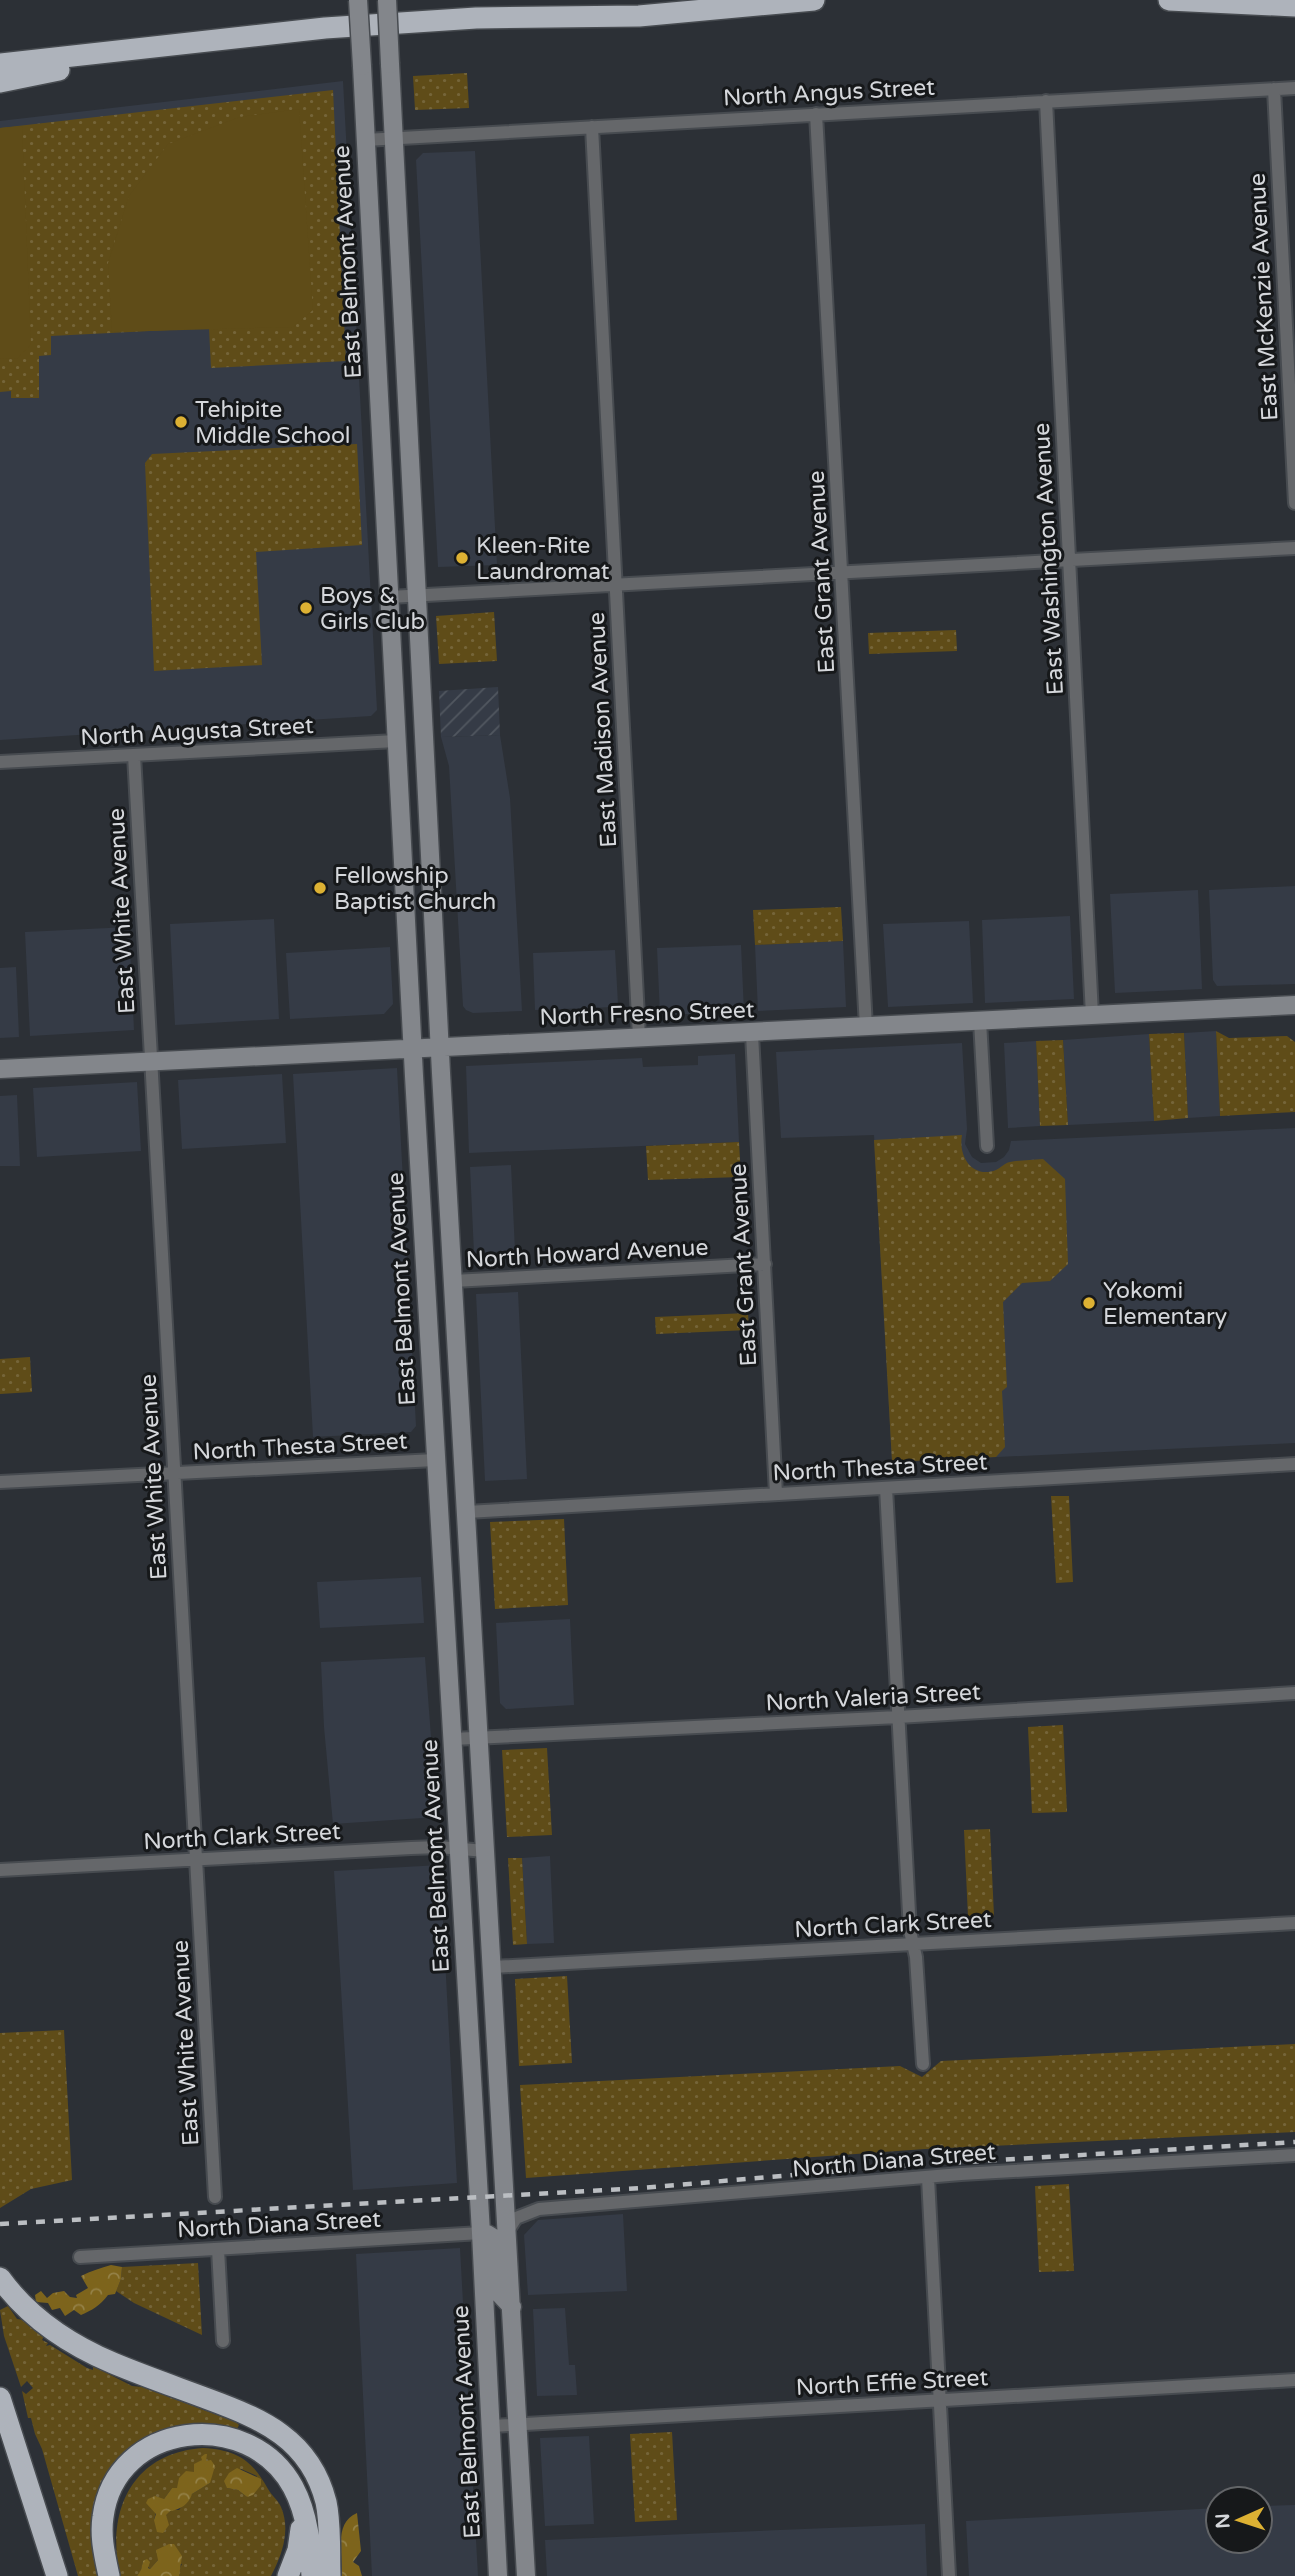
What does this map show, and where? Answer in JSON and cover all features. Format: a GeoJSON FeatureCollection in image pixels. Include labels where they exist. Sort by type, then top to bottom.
{"type":"FeatureCollection","features":[{"type":"Feature","properties":{"kind":"highway"},"geometry":{"type":"LineString","coordinates":[[0,64],[325,27],[409,21],[639,16],[814,0]]}},
{"type":"Feature","properties":{"kind":"highway"},"geometry":{"type":"LineString","coordinates":[[1169,0],[1295,6]]}},
{"type":"Feature","properties":{"kind":"highway"},"geometry":{"type":"LineString","coordinates":[[0,82],[174,46]]}},
{"type":"Feature","properties":{"kind":"highway"},"geometry":{"type":"LineString","coordinates":[[0,2278],[24,2307],[57,2334],[113,2363],[264,2421],[286,2437],[306,2458],[326,2501],[330,2576]]}},
{"type":"Feature","properties":{"kind":"highway"},"geometry":{"type":"LineString","coordinates":[[0,2398],[57,2576]]}},
{"type":"Feature","properties":{"kind":"highway"},"geometry":{"type":"LineString","coordinates":[[109,2576],[102,2538],[103,2517],[107,2501],[125,2468],[137,2456],[166,2439],[203,2434],[241,2440],[270,2459],[292,2484],[308,2529],[312,2576]]}},
{"type":"Feature","properties":{"kind":"highway"},"geometry":{"type":"LineString","coordinates":[[288,2576],[300,2537],[298,2496]]}},
{"type":"Feature","properties":{"kind":"main road","name":"East Belmont Avenue"},"geometry":{"type":"LineString","coordinates":[[358,0],[435,1460],[481,2233],[498,2576]]}},
{"type":"Feature","properties":{"kind":"main road"},"geometry":{"type":"LineString","coordinates":[[387,0],[440,1047],[526,2576]]}},
{"type":"Feature","properties":{"kind":"main road","name":"North Fresno Street"},"geometry":{"type":"LineString","coordinates":[[0,1069],[1295,1006]]}},
{"type":"Feature","properties":{"kind":"main road"},"geometry":{"type":"LineString","coordinates":[[481,2233],[492,2237],[497,2291],[512,2307]]}},
{"type":"Feature","properties":{"kind":"street","name":"North Angus Street"},"geometry":{"type":"LineString","coordinates":[[365,140],[1295,88]]}},
{"type":"Feature","properties":{"kind":"street","name":"East McKenzie Avenue"},"geometry":{"type":"LineString","coordinates":[[1273,89],[1290,318],[1295,503]]}},
{"type":"Feature","properties":{"kind":"street","name":"East Washington Avenue"},"geometry":{"type":"LineString","coordinates":[[1046,101],[1092,1015]]}},
{"type":"Feature","properties":{"kind":"street","name":"East Grant Avenue"},"geometry":{"type":"LineString","coordinates":[[816,114],[866,1027]]}},
{"type":"Feature","properties":{"kind":"street","name":"East Madison Avenue"},"geometry":{"type":"LineString","coordinates":[[592,127],[639,1037]]}},
{"type":"Feature","properties":{"kind":"street"},"geometry":{"type":"LineString","coordinates":[[389,597],[1295,548]]}},
{"type":"Feature","properties":{"kind":"street","name":"North Augusta Street"},"geometry":{"type":"LineString","coordinates":[[0,762],[396,741]]}},
{"type":"Feature","properties":{"kind":"street","name":"East White Avenue"},"geometry":{"type":"LineString","coordinates":[[134,755],[215,2197]]}},
{"type":"Feature","properties":{"kind":"street"},"geometry":{"type":"LineString","coordinates":[[980,1021],[987,1146]]}},
{"type":"Feature","properties":{"kind":"street","name":"East Grant Avenue"},"geometry":{"type":"LineString","coordinates":[[752,1034],[776,1494]]}},
{"type":"Feature","properties":{"kind":"street","name":"North Howard Avenue"},"geometry":{"type":"LineString","coordinates":[[453,1282],[765,1264]]}},
{"type":"Feature","properties":{"kind":"street","name":"North Thesta Street"},"geometry":{"type":"LineString","coordinates":[[0,1482],[435,1460]]}},
{"type":"Feature","properties":{"kind":"street","name":"North Thesta Street"},"geometry":{"type":"LineString","coordinates":[[467,1511],[1295,1464]]}},
{"type":"Feature","properties":{"kind":"street"},"geometry":{"type":"LineString","coordinates":[[886,1488],[910,1931],[916,1957],[923,2064]]}},
{"type":"Feature","properties":{"kind":"street","name":"North Valeria Street"},"geometry":{"type":"LineString","coordinates":[[453,1739],[898,1717],[1295,1693]]}},
{"type":"Feature","properties":{"kind":"street","name":"North Clark Street"},"geometry":{"type":"LineString","coordinates":[[0,1870],[196,1858],[459,1848],[485,1851]]}},
{"type":"Feature","properties":{"kind":"street","name":"North Clark Street"},"geometry":{"type":"LineString","coordinates":[[493,1967],[1295,1923]]}},
{"type":"Feature","properties":{"kind":"street","name":"North Diana Street"},"geometry":{"type":"LineString","coordinates":[[507,2232],[516,2218],[540,2209],[928,2178],[1295,2155]]}},
{"type":"Feature","properties":{"kind":"street"},"geometry":{"type":"LineString","coordinates":[[928,2178],[949,2576]]}},
{"type":"Feature","properties":{"kind":"street","name":"North Diana Street"},"geometry":{"type":"LineString","coordinates":[[80,2256],[481,2233]]}},
{"type":"Feature","properties":{"kind":"street"},"geometry":{"type":"LineString","coordinates":[[218,2249],[223,2341]]}},
{"type":"Feature","properties":{"kind":"street","name":"North Effie Street"},"geometry":{"type":"LineString","coordinates":[[491,2426],[1295,2380]]}},
{"type":"Feature","properties":{"kind":"shaded area"},"geometry":{"type":"Polygon","coordinates":[[[467,73],[469,108],[415,110],[413,76],[467,73]]]}},
{"type":"Feature","properties":{"kind":"shaded area","name":"Tehipite Middle School"},"geometry":{"type":"Polygon","coordinates":[[[343,81],[377,710],[371,716],[0,740],[0,121],[343,81]]]}},
{"type":"Feature","properties":{"kind":"shaded area"},"geometry":{"type":"Polygon","coordinates":[[[333,90],[346,361],[211,368],[209,328],[51,336],[51,355],[39,356],[39,398],[11,398],[11,391],[0,392],[0,128],[333,90]]]}},
{"type":"Feature","properties":{"kind":"shaded area"},"geometry":{"type":"Polygon","coordinates":[[[299,109],[313,310],[293,327],[112,332],[108,263],[129,196],[168,144],[240,117],[299,109]]]}},
{"type":"Feature","properties":{"kind":"shaded area"},"geometry":{"type":"Polygon","coordinates":[[[22,126],[31,344],[18,358],[0,359],[0,128],[22,126]]]}},
{"type":"Feature","properties":{"kind":"shaded area"},"geometry":{"type":"Polygon","coordinates":[[[475,151],[497,565],[438,567],[416,160],[423,153],[475,151]]]}},
{"type":"Feature","properties":{"kind":"shaded area"},"geometry":{"type":"Polygon","coordinates":[[[357,444],[362,545],[256,552],[262,665],[154,671],[145,463],[152,454],[357,444]]]}},
{"type":"Feature","properties":{"kind":"shaded area"},"geometry":{"type":"Polygon","coordinates":[[[494,612],[497,661],[439,664],[436,616],[494,612]]]}},
{"type":"Feature","properties":{"kind":"shaded area"},"geometry":{"type":"Polygon","coordinates":[[[956,630],[957,651],[869,654],[868,633],[956,630]]]}},
{"type":"Feature","properties":{"kind":"shaded area"},"geometry":{"type":"Polygon","coordinates":[[[498,687],[500,735],[441,737],[439,691],[498,687]]]}},
{"type":"Feature","properties":{"kind":"shaded area"},"geometry":{"type":"Polygon","coordinates":[[[500,735],[510,798],[522,1011],[473,1013],[463,1006],[449,766],[441,737],[500,735]]]}},
{"type":"Feature","properties":{"kind":"shaded area"},"geometry":{"type":"Polygon","coordinates":[[[1295,886],[1295,984],[1217,986],[1213,980],[1209,890],[1295,886]]]}},
{"type":"Feature","properties":{"kind":"shaded area"},"geometry":{"type":"Polygon","coordinates":[[[1198,890],[1202,989],[1115,993],[1110,894],[1198,890]]]}},
{"type":"Feature","properties":{"kind":"shaded area"},"geometry":{"type":"Polygon","coordinates":[[[841,907],[843,941],[755,945],[753,910],[841,907]]]}},
{"type":"Feature","properties":{"kind":"shaded area"},"geometry":{"type":"Polygon","coordinates":[[[1070,916],[1074,999],[985,1003],[982,920],[1070,916]]]}},
{"type":"Feature","properties":{"kind":"shaded area"},"geometry":{"type":"Polygon","coordinates":[[[274,919],[279,1019],[175,1025],[170,924],[274,919]]]}},
{"type":"Feature","properties":{"kind":"shaded area"},"geometry":{"type":"Polygon","coordinates":[[[969,921],[973,1003],[888,1007],[883,924],[969,921]]]}},
{"type":"Feature","properties":{"kind":"shaded area"},"geometry":{"type":"Polygon","coordinates":[[[129,927],[134,1030],[30,1036],[25,932],[129,927]]]}},
{"type":"Feature","properties":{"kind":"shaded area"},"geometry":{"type":"Polygon","coordinates":[[[843,941],[846,1007],[758,1011],[755,945],[843,941]]]}},
{"type":"Feature","properties":{"kind":"shaded area"},"geometry":{"type":"Polygon","coordinates":[[[741,945],[744,1012],[660,1015],[657,948],[741,945]]]}},
{"type":"Feature","properties":{"kind":"shaded area"},"geometry":{"type":"Polygon","coordinates":[[[390,947],[393,1004],[384,1014],[290,1019],[286,953],[390,947]]]}},
{"type":"Feature","properties":{"kind":"shaded area"},"geometry":{"type":"Polygon","coordinates":[[[615,950],[618,1004],[614,1007],[535,1010],[533,953],[615,950]]]}},
{"type":"Feature","properties":{"kind":"shaded area"},"geometry":{"type":"Polygon","coordinates":[[[16,967],[19,1037],[0,1038],[0,968],[16,967]]]}},
{"type":"Feature","properties":{"kind":"shaded area"},"geometry":{"type":"Polygon","coordinates":[[[1216,1031],[1220,1116],[1188,1118],[1184,1033],[1216,1031]]]}},
{"type":"Feature","properties":{"kind":"shaded area"},"geometry":{"type":"Polygon","coordinates":[[[1216,1031],[1229,1038],[1287,1036],[1295,1042],[1295,1112],[1220,1116],[1216,1031]]]}},
{"type":"Feature","properties":{"kind":"shaded area"},"geometry":{"type":"Polygon","coordinates":[[[1184,1033],[1188,1118],[1154,1121],[1149,1034],[1184,1033]]]}},
{"type":"Feature","properties":{"kind":"shaded area"},"geometry":{"type":"Polygon","coordinates":[[[1149,1034],[1154,1121],[1068,1125],[1063,1040],[1149,1034]]]}},
{"type":"Feature","properties":{"kind":"shaded area"},"geometry":{"type":"Polygon","coordinates":[[[1063,1040],[1068,1125],[1040,1126],[1036,1041],[1063,1040]]]}},
{"type":"Feature","properties":{"kind":"shaded area"},"geometry":{"type":"Polygon","coordinates":[[[1036,1041],[1040,1126],[1008,1128],[1004,1043],[1036,1041]]]}},
{"type":"Feature","properties":{"kind":"shaded area","name":"Yokomi Elementary"},"geometry":{"type":"Polygon","coordinates":[[[962,1043],[967,1129],[965,1144],[972,1157],[981,1163],[996,1162],[1004,1157],[1011,1141],[1295,1128],[1295,1443],[892,1462],[874,1135],[781,1138],[776,1052],[962,1043]]]}},
{"type":"Feature","properties":{"kind":"shaded area"},"geometry":{"type":"Polygon","coordinates":[[[735,1054],[739,1142],[469,1153],[466,1066],[642,1058],[643,1067],[698,1065],[698,1056],[735,1054]]]}},
{"type":"Feature","properties":{"kind":"shaded area"},"geometry":{"type":"Polygon","coordinates":[[[397,1068],[416,1426],[411,1432],[313,1437],[293,1074],[397,1068]]]}},
{"type":"Feature","properties":{"kind":"shaded area"},"geometry":{"type":"Polygon","coordinates":[[[282,1074],[286,1143],[182,1149],[178,1080],[282,1074]]]}},
{"type":"Feature","properties":{"kind":"shaded area"},"geometry":{"type":"Polygon","coordinates":[[[137,1082],[141,1151],[37,1157],[33,1088],[137,1082]]]}},
{"type":"Feature","properties":{"kind":"shaded area"},"geometry":{"type":"Polygon","coordinates":[[[17,1095],[20,1166],[0,1166],[0,1096],[17,1095]]]}},
{"type":"Feature","properties":{"kind":"shaded area"},"geometry":{"type":"Polygon","coordinates":[[[962,1135],[962,1151],[968,1164],[980,1171],[996,1170],[1010,1162],[1043,1159],[1065,1179],[1068,1264],[1050,1281],[1022,1283],[1003,1302],[1007,1387],[1002,1391],[1005,1447],[996,1457],[892,1462],[874,1140],[962,1135]]]}},
{"type":"Feature","properties":{"kind":"shaded area"},"geometry":{"type":"Polygon","coordinates":[[[739,1142],[741,1177],[648,1180],[646,1146],[739,1142]]]}},
{"type":"Feature","properties":{"kind":"shaded area"},"geometry":{"type":"Polygon","coordinates":[[[511,1165],[515,1251],[474,1253],[470,1167],[511,1165]]]}},
{"type":"Feature","properties":{"kind":"shaded area"},"geometry":{"type":"Polygon","coordinates":[[[518,1292],[527,1479],[485,1481],[476,1294],[518,1292]]]}},
{"type":"Feature","properties":{"kind":"shaded area"},"geometry":{"type":"Polygon","coordinates":[[[748,1313],[749,1330],[656,1334],[655,1317],[748,1313]]]}},
{"type":"Feature","properties":{"kind":"shaded area"},"geometry":{"type":"Polygon","coordinates":[[[30,1357],[32,1392],[0,1394],[0,1359],[30,1357]]]}},
{"type":"Feature","properties":{"kind":"shaded area"},"geometry":{"type":"Polygon","coordinates":[[[1051,1496],[1069,1496],[1073,1582],[1056,1583],[1051,1496]]]}},
{"type":"Feature","properties":{"kind":"shaded area"},"geometry":{"type":"Polygon","coordinates":[[[564,1519],[568,1605],[495,1609],[490,1522],[564,1519]]]}},
{"type":"Feature","properties":{"kind":"shaded area"},"geometry":{"type":"Polygon","coordinates":[[[421,1577],[424,1623],[320,1628],[317,1582],[421,1577]]]}},
{"type":"Feature","properties":{"kind":"shaded area"},"geometry":{"type":"Polygon","coordinates":[[[570,1619],[574,1705],[506,1709],[500,1703],[496,1623],[570,1619]]]}},
{"type":"Feature","properties":{"kind":"shaded area"},"geometry":{"type":"Polygon","coordinates":[[[425,1657],[437,1817],[333,1824],[321,1662],[425,1657]]]}},
{"type":"Feature","properties":{"kind":"shaded area"},"geometry":{"type":"Polygon","coordinates":[[[1063,1725],[1067,1812],[1032,1813],[1028,1727],[1063,1725]]]}},
{"type":"Feature","properties":{"kind":"shaded area"},"geometry":{"type":"Polygon","coordinates":[[[547,1748],[552,1835],[507,1837],[502,1750],[547,1748]]]}},
{"type":"Feature","properties":{"kind":"shaded area"},"geometry":{"type":"Polygon","coordinates":[[[990,1829],[994,1916],[968,1917],[964,1830],[990,1829]]]}},
{"type":"Feature","properties":{"kind":"shaded area"},"geometry":{"type":"Polygon","coordinates":[[[550,1856],[554,1943],[527,1944],[522,1858],[550,1856]]]}},
{"type":"Feature","properties":{"kind":"shaded area"},"geometry":{"type":"Polygon","coordinates":[[[508,1858],[522,1858],[527,1944],[513,1945],[508,1858]]]}},
{"type":"Feature","properties":{"kind":"shaded area"},"geometry":{"type":"Polygon","coordinates":[[[440,1865],[457,2183],[353,2190],[334,1871],[440,1865]]]}},
{"type":"Feature","properties":{"kind":"shaded area"},"geometry":{"type":"Polygon","coordinates":[[[567,1976],[572,2063],[519,2066],[515,1979],[567,1976]]]}},
{"type":"Feature","properties":{"kind":"shaded area"},"geometry":{"type":"Polygon","coordinates":[[[64,2030],[72,2180],[31,2189],[0,2208],[0,2033],[64,2030]]]}},
{"type":"Feature","properties":{"kind":"shaded area"},"geometry":{"type":"Polygon","coordinates":[[[1295,2044],[1295,2132],[925,2149],[526,2178],[520,2085],[900,2066],[922,2077],[941,2061],[1295,2044]]]}},
{"type":"Feature","properties":{"kind":"shaded area"},"geometry":{"type":"Polygon","coordinates":[[[1069,2184],[1074,2271],[1039,2272],[1035,2186],[1069,2184]]]}},
{"type":"Feature","properties":{"kind":"shaded area"},"geometry":{"type":"Polygon","coordinates":[[[623,2214],[627,2291],[528,2295],[524,2235],[538,2220],[623,2214]]]}},
{"type":"Feature","properties":{"kind":"shaded area"},"geometry":{"type":"Polygon","coordinates":[[[460,2248],[478,2576],[372,2576],[356,2254],[460,2248]]]}},
{"type":"Feature","properties":{"kind":"shaded area"},"geometry":{"type":"Polygon","coordinates":[[[198,2263],[202,2335],[134,2303],[116,2291],[122,2267],[198,2263]]]}},
{"type":"Feature","properties":{"kind":"shaded area"},"geometry":{"type":"Polygon","coordinates":[[[8,2306],[17,2319],[25,2318],[44,2336],[42,2340],[48,2343],[46,2346],[50,2345],[87,2368],[93,2370],[93,2366],[132,2386],[142,2387],[239,2425],[236,2431],[153,2437],[134,2446],[122,2460],[119,2457],[113,2470],[99,2576],[78,2576],[42,2449],[31,2418],[28,2418],[22,2391],[26,2394],[33,2388],[27,2381],[21,2387],[4,2336],[0,2310],[8,2306]]]}},
{"type":"Feature","properties":{"kind":"shaded area"},"geometry":{"type":"Polygon","coordinates":[[[565,2308],[569,2365],[575,2365],[577,2395],[537,2396],[533,2309],[565,2308]]]}},
{"type":"Feature","properties":{"kind":"shaded area"},"geometry":{"type":"Polygon","coordinates":[[[672,2432],[677,2520],[635,2522],[630,2434],[672,2432]]]}},
{"type":"Feature","properties":{"kind":"shaded area"},"geometry":{"type":"Polygon","coordinates":[[[589,2436],[594,2524],[545,2526],[540,2438],[589,2436]]]}},
{"type":"Feature","properties":{"kind":"shaded area"},"geometry":{"type":"Polygon","coordinates":[[[203,2448],[225,2451],[242,2458],[262,2479],[280,2505],[285,2525],[282,2551],[271,2576],[179,2576],[182,2564],[158,2560],[150,2569],[143,2561],[137,2576],[120,2576],[117,2530],[121,2509],[129,2490],[141,2474],[158,2461],[178,2452],[203,2448]],[[202,2460],[177,2488],[172,2488],[164,2499],[159,2499],[154,2520],[170,2510],[179,2510],[192,2494],[210,2483],[205,2461],[202,2460]],[[241,2469],[227,2488],[238,2490],[247,2497],[257,2476],[241,2469]]]}},
{"type":"Feature","properties":{"kind":"shaded area"},"geometry":{"type":"Polygon","coordinates":[[[1295,2505],[1295,2576],[969,2576],[966,2521],[1204,2509],[1204,2555],[1274,2555],[1274,2506],[1295,2505]]]}},
{"type":"Feature","properties":{"kind":"shaded area"},"geometry":{"type":"Polygon","coordinates":[[[925,2524],[927,2576],[547,2576],[545,2540],[925,2524]]]}},
{"type":"Feature","properties":{"kind":"green space"},"geometry":{"type":"Polygon","coordinates":[[[111,2265],[122,2267],[115,2294],[108,2295],[99,2305],[81,2315],[74,2310],[65,2316],[60,2308],[52,2310],[48,2303],[36,2302],[35,2295],[41,2291],[47,2298],[53,2293],[64,2291],[70,2297],[77,2298],[76,2295],[88,2288],[81,2276],[111,2265]]]}},
{"type":"Feature","properties":{"kind":"green space"},"geometry":{"type":"Polygon","coordinates":[[[205,2454],[206,2461],[211,2460],[215,2466],[210,2483],[192,2494],[184,2506],[170,2511],[166,2515],[169,2525],[163,2533],[157,2532],[154,2520],[156,2514],[146,2503],[148,2499],[155,2496],[164,2499],[172,2488],[177,2488],[179,2478],[186,2471],[194,2472],[194,2464],[202,2460],[201,2457],[205,2454]]]}},
{"type":"Feature","properties":{"kind":"green space"},"geometry":{"type":"Polygon","coordinates":[[[237,2468],[261,2479],[261,2485],[253,2495],[247,2497],[238,2490],[227,2488],[224,2481],[229,2473],[237,2468]]]}},
{"type":"Feature","properties":{"kind":"green space"},"geometry":{"type":"Polygon","coordinates":[[[357,2513],[361,2551],[353,2562],[359,2566],[362,2576],[342,2576],[342,2532],[345,2524],[357,2513]]]}},
{"type":"Feature","properties":{"kind":"green space"},"geometry":{"type":"Polygon","coordinates":[[[174,2544],[182,2556],[179,2576],[137,2576],[143,2561],[147,2559],[150,2562],[150,2569],[158,2560],[156,2550],[174,2544]]]}},
{"type":"Feature","properties":{"kind":"railway"},"geometry":{"type":"LineString","coordinates":[[0,2224],[641,2188],[899,2166],[1295,2142]]}},
{"type":"Feature","properties":{"kind":"place","name":"Tehipite Middle School"},"geometry":{"type":"Point","coordinates":[181,422]}},
{"type":"Feature","properties":{"kind":"place","name":"Kleen-Rite Laundromat"},"geometry":{"type":"Point","coordinates":[462,558]}},
{"type":"Feature","properties":{"kind":"place","name":"Boys & Girls Club"},"geometry":{"type":"Point","coordinates":[306,608]}},
{"type":"Feature","properties":{"kind":"place","name":"Fellowship Baptist Church"},"geometry":{"type":"Point","coordinates":[320,888]}},
{"type":"Feature","properties":{"kind":"place","name":"Yokomi Elementary"},"geometry":{"type":"Point","coordinates":[1089,1303]}}]}
